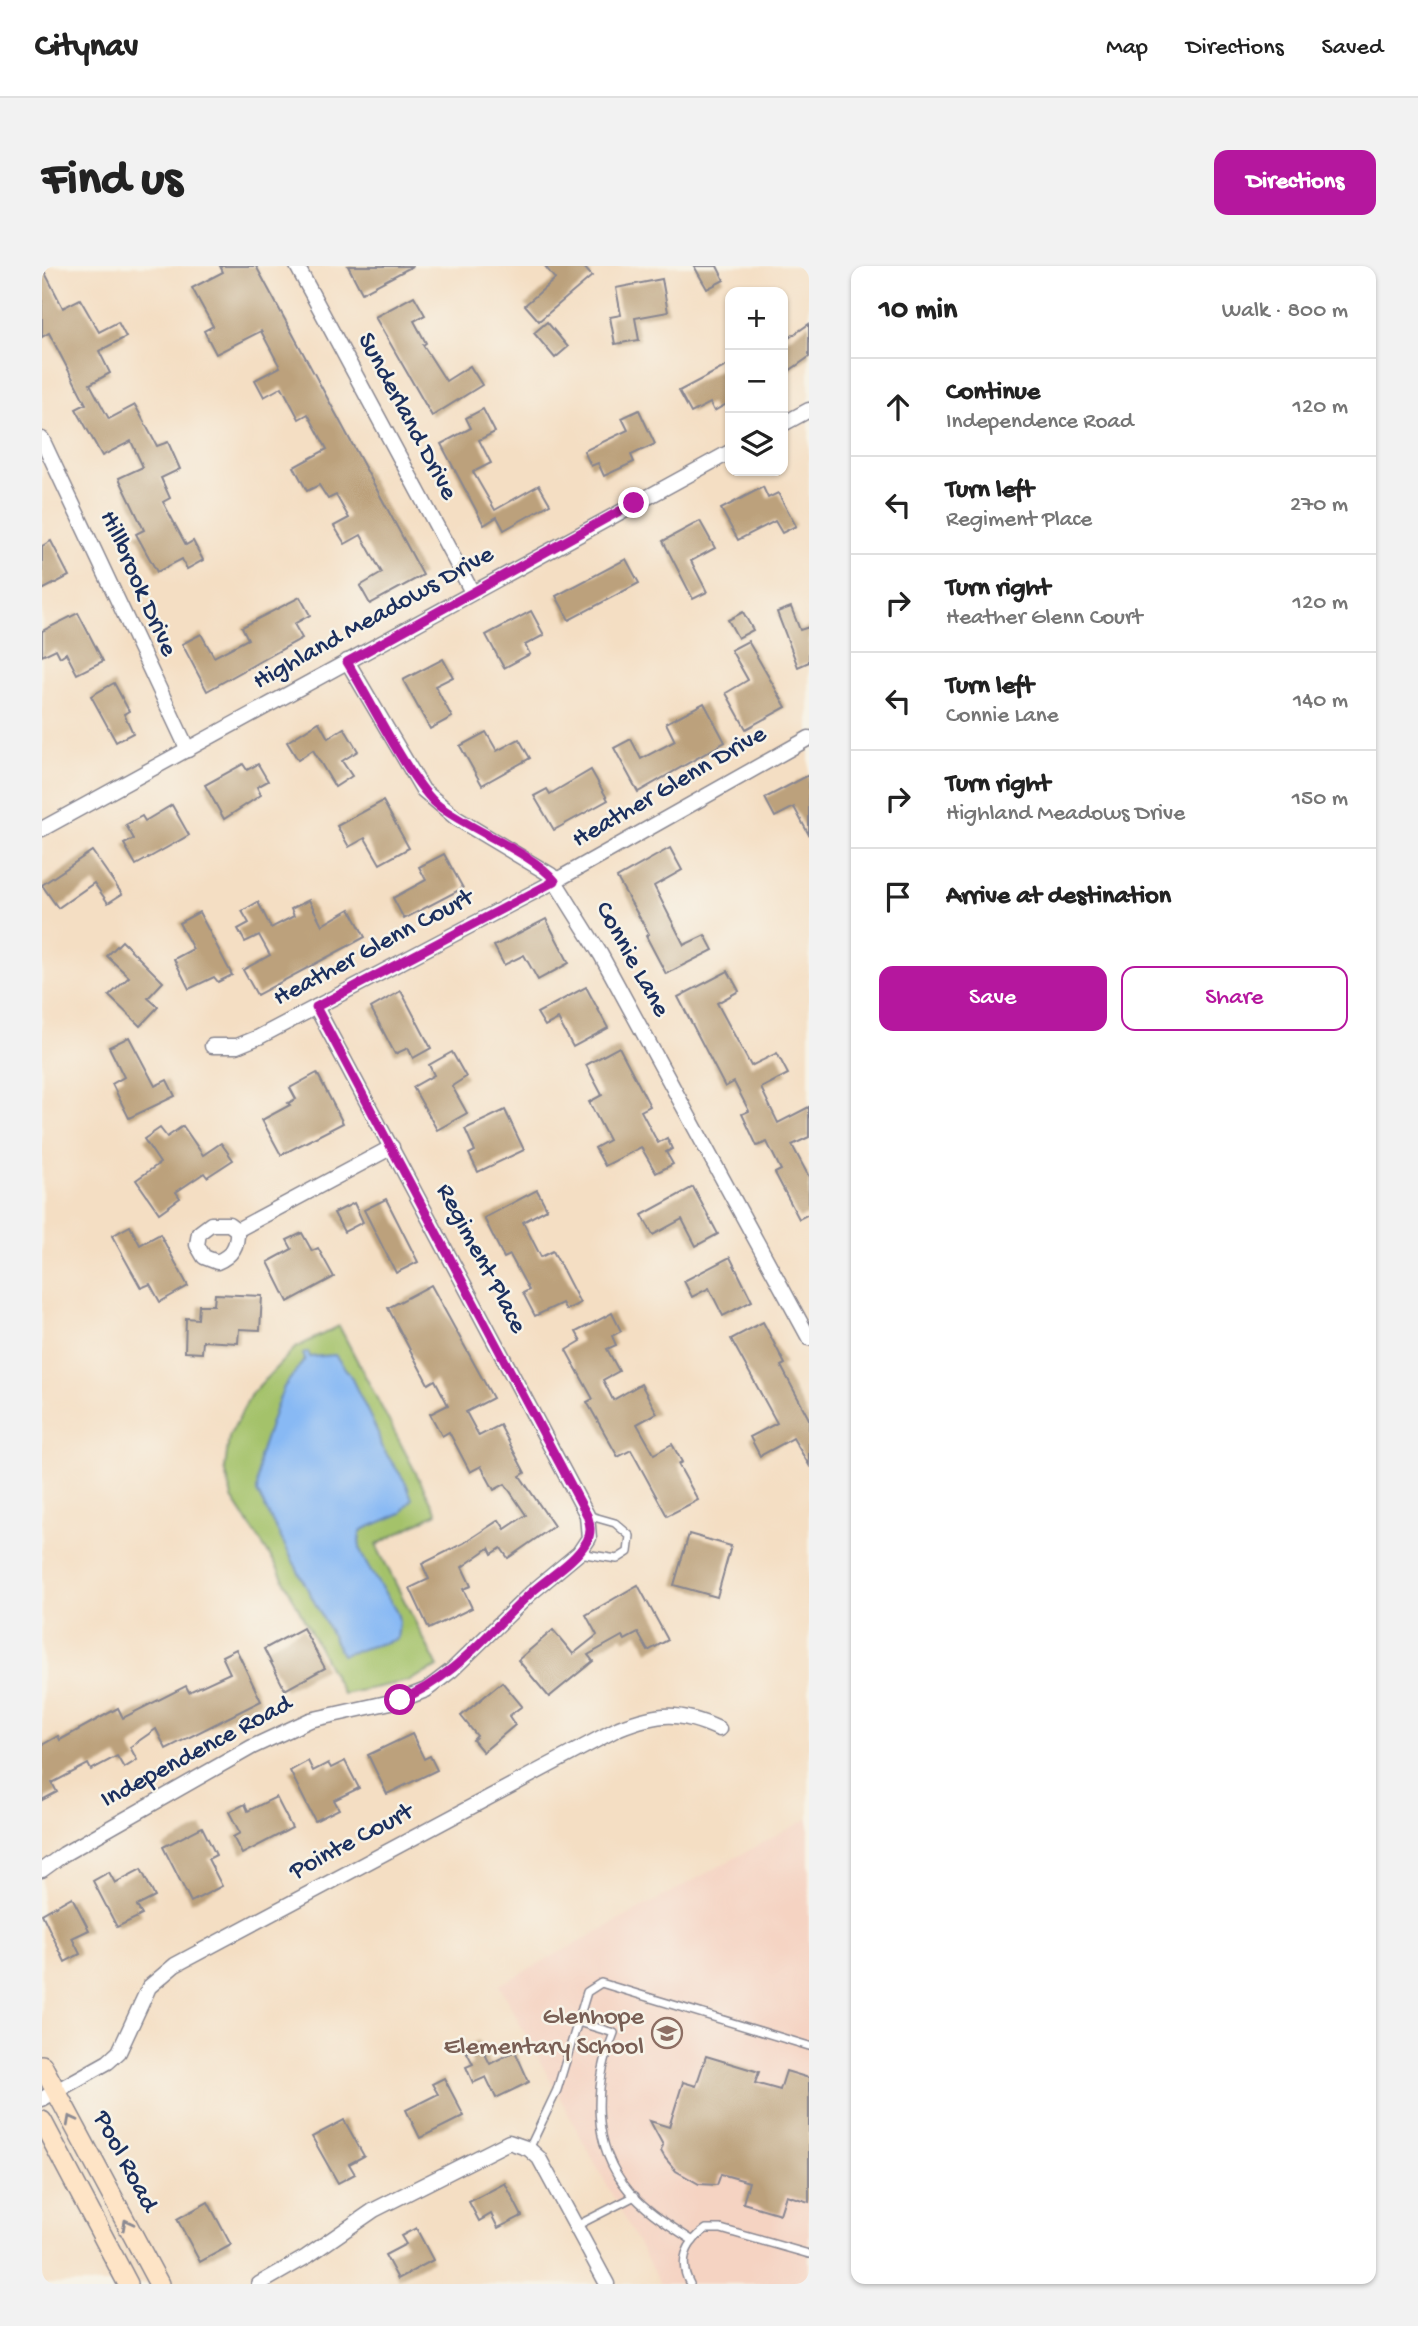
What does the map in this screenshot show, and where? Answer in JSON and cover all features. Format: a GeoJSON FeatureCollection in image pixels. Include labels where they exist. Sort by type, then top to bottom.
{"type":"FeatureCollection","features":[{"type":"Feature","properties":{"kind":"main road","name":"Pool Road"},"geometry":{"type":"LineString","coordinates":[[42,2065],[49,2095],[159,2284]]}},
{"type":"Feature","properties":{"kind":"main road","name":"Pool Road"},"geometry":{"type":"LineString","coordinates":[[42,2121],[128,2284]]}},
{"type":"Feature","properties":{"kind":"street","name":"Sunderland Drive"},"geometry":{"type":"LineString","coordinates":[[297,266],[472,592]]}},
{"type":"Feature","properties":{"kind":"street"},"geometry":{"type":"LineString","coordinates":[[788,421],[809,410]]}},
{"type":"Feature","properties":{"kind":"street","name":"Hillbrook Drive"},"geometry":{"type":"LineString","coordinates":[[42,439],[188,750]]}},
{"type":"Feature","properties":{"kind":"street","name":"Highland Meadows Drive"},"geometry":{"type":"LineString","coordinates":[[42,829],[725,455]]}},
{"type":"Feature","properties":{"kind":"street","name":"Connie Lane"},"geometry":{"type":"LineString","coordinates":[[347,662],[423,790],[456,818],[536,865],[555,881],[601,955],[809,1338]]}},
{"type":"Feature","properties":{"kind":"street","name":"Heather Glenn Drive"},"geometry":{"type":"LineString","coordinates":[[555,881],[809,738]]}},
{"type":"Feature","properties":{"kind":"street","name":"Heather Glenn Court"},"geometry":{"type":"LineString","coordinates":[[212,1046],[237,1046],[555,881]]}},
{"type":"Feature","properties":{"kind":"street","name":"Regiment Place"},"geometry":{"type":"LineString","coordinates":[[316,1007],[587,1515],[589,1538]]}},
{"type":"Feature","properties":{"kind":"street"},"geometry":{"type":"LineString","coordinates":[[237,1230],[392,1147]]}},
{"type":"Feature","properties":{"kind":"street","name":"Independence Road"},"geometry":{"type":"LineString","coordinates":[[42,1870],[64,1854],[252,1747],[310,1720],[400,1700],[426,1690],[452,1670],[531,1593],[579,1553],[589,1538]]}},
{"type":"Feature","properties":{"kind":"street","name":"Pointe Court"},"geometry":{"type":"LineString","coordinates":[[49,2095],[108,2062],[119,2052],[149,1987],[175,1965],[619,1728],[666,1714],[691,1716],[719,1729]]}},
{"type":"Feature","properties":{"kind":"street","name":"Independence Road"},"geometry":{"type":"LineString","coordinates":[[42,1860],[64,1854]]}},
{"type":"Feature","properties":{"kind":"street"},"geometry":{"type":"LineString","coordinates":[[259,2284],[306,2257],[374,2210],[509,2142],[524,2147],[539,2158],[607,2284]]}},
{"type":"Feature","properties":{"kind":"lane"},"geometry":{"type":"LineString","coordinates":[[579,1553],[617,1559],[628,1552],[630,1536],[615,1523],[587,1515]]}},
{"type":"Feature","properties":{"kind":"lane"},"geometry":{"type":"LineString","coordinates":[[524,2147],[557,2090],[587,1992],[601,1983],[809,2046]]}},
{"type":"Feature","properties":{"kind":"lane"},"geometry":{"type":"LineString","coordinates":[[578,2022],[614,2034],[602,2077],[597,2110],[601,2138],[612,2165],[635,2196],[693,2241]]}},
{"type":"Feature","properties":{"kind":"lane"},"geometry":{"type":"LineString","coordinates":[[576,2226],[635,2196]]}},
{"type":"Feature","properties":{"kind":"lane"},"geometry":{"type":"LineString","coordinates":[[690,2284],[682,2266],[693,2241],[706,2229],[714,2227],[809,2254]]}},
{"type":"Feature","properties":{"kind":"shaded area","name":"Glenhope Elementary School"},"geometry":{"type":"Polygon","coordinates":[[[809,1818],[809,2284],[660,2284],[499,1985],[809,1818]]]}},
{"type":"Feature","properties":{"kind":"green space"},"geometry":{"type":"Polygon","coordinates":[[[339,1326],[437,1513],[376,1545],[438,1667],[408,1681],[343,1694],[276,1565],[232,1498],[225,1468],[229,1437],[251,1394],[295,1348],[339,1326]]]}},
{"type":"Feature","properties":{"kind":"water"},"geometry":{"type":"Polygon","coordinates":[[[308,1352],[310,1357],[335,1355],[350,1375],[378,1433],[381,1446],[406,1483],[412,1499],[402,1513],[362,1530],[359,1539],[365,1561],[398,1616],[397,1639],[342,1655],[257,1492],[259,1457],[276,1407],[284,1387],[305,1359],[303,1354],[308,1352]]]}},
{"type":"Feature","properties":{"kind":"building"},"geometry":{"type":"Polygon","coordinates":[[[220,266],[256,266],[423,575],[370,604],[360,586],[382,573],[361,535],[345,544],[334,526],[349,518],[336,495],[328,499],[319,485],[307,491],[294,467],[327,449],[308,414],[299,419],[282,387],[264,397],[255,380],[280,367],[261,331],[216,354],[204,331],[213,326],[192,288],[223,272],[220,266]]]}},
{"type":"Feature","properties":{"kind":"building"},"geometry":{"type":"Polygon","coordinates":[[[348,266],[413,266],[362,293],[348,266]]]}},
{"type":"Feature","properties":{"kind":"building"},"geometry":{"type":"Polygon","coordinates":[[[545,266],[583,266],[592,276],[539,321],[525,305],[555,279],[545,266]]]}},
{"type":"Feature","properties":{"kind":"building"},"geometry":{"type":"Polygon","coordinates":[[[694,266],[717,266],[724,280],[707,289],[694,266]]]}},
{"type":"Feature","properties":{"kind":"building"},"geometry":{"type":"Polygon","coordinates":[[[42,267],[63,308],[80,299],[99,332],[118,322],[126,337],[99,351],[110,373],[90,384],[109,419],[135,405],[157,446],[168,442],[180,469],[161,478],[170,498],[163,502],[186,545],[193,541],[203,560],[187,569],[182,559],[157,572],[136,534],[144,530],[119,478],[143,467],[131,441],[102,456],[76,409],[86,404],[49,333],[42,337],[42,267]]]}},
{"type":"Feature","properties":{"kind":"building"},"geometry":{"type":"Polygon","coordinates":[[[662,279],[668,312],[635,318],[639,340],[615,344],[610,317],[621,315],[616,288],[662,279]]]}},
{"type":"Feature","properties":{"kind":"building"},"geometry":{"type":"Polygon","coordinates":[[[414,296],[425,315],[414,321],[426,343],[423,345],[446,381],[470,366],[482,385],[432,416],[375,317],[414,296]]]}},
{"type":"Feature","properties":{"kind":"building"},"geometry":{"type":"Polygon","coordinates":[[[547,322],[568,347],[555,358],[534,333],[547,322]]]}},
{"type":"Feature","properties":{"kind":"building"},"geometry":{"type":"Polygon","coordinates":[[[809,324],[809,357],[788,372],[788,350],[788,339],[809,324]]]}},
{"type":"Feature","properties":{"kind":"building"},"geometry":{"type":"Polygon","coordinates":[[[725,367],[725,405],[714,411],[710,403],[691,413],[679,391],[725,367]]]}},
{"type":"Feature","properties":{"kind":"building"},"geometry":{"type":"Polygon","coordinates":[[[483,409],[495,432],[479,440],[491,463],[473,472],[495,510],[539,485],[550,504],[504,530],[497,517],[484,525],[441,444],[471,428],[466,418],[483,409]]]}},
{"type":"Feature","properties":{"kind":"building"},"geometry":{"type":"Polygon","coordinates":[[[639,410],[655,444],[631,455],[634,462],[604,476],[598,463],[591,466],[584,451],[628,430],[622,418],[639,410]]]}},
{"type":"Feature","properties":{"kind":"building"},"geometry":{"type":"Polygon","coordinates":[[[763,487],[768,498],[778,493],[796,526],[782,533],[775,521],[738,540],[721,509],[763,487]]]}},
{"type":"Feature","properties":{"kind":"building"},"geometry":{"type":"Polygon","coordinates":[[[700,521],[715,548],[691,561],[707,592],[693,599],[663,541],[700,521]]]}},
{"type":"Feature","properties":{"kind":"building"},"geometry":{"type":"Polygon","coordinates":[[[51,541],[69,576],[42,590],[42,546],[51,541]]]}},
{"type":"Feature","properties":{"kind":"building"},"geometry":{"type":"Polygon","coordinates":[[[626,559],[639,583],[569,620],[556,596],[626,559]]]}},
{"type":"Feature","properties":{"kind":"building"},"geometry":{"type":"Polygon","coordinates":[[[300,597],[310,615],[294,624],[302,638],[207,691],[182,644],[201,634],[214,657],[248,639],[242,627],[300,597]]]}},
{"type":"Feature","properties":{"kind":"building"},"geometry":{"type":"Polygon","coordinates":[[[791,607],[800,630],[809,627],[809,662],[798,667],[777,612],[791,607]]]}},
{"type":"Feature","properties":{"kind":"building"},"geometry":{"type":"Polygon","coordinates":[[[531,611],[544,635],[525,645],[530,654],[504,668],[486,635],[531,611]]]}},
{"type":"Feature","properties":{"kind":"building"},"geometry":{"type":"Polygon","coordinates":[[[743,612],[753,630],[738,638],[728,620],[743,612]]]}},
{"type":"Feature","properties":{"kind":"building"},"geometry":{"type":"Polygon","coordinates":[[[78,613],[103,661],[77,674],[66,653],[60,657],[56,649],[42,656],[42,631],[78,613]]]}},
{"type":"Feature","properties":{"kind":"building"},"geometry":{"type":"Polygon","coordinates":[[[748,641],[786,707],[746,729],[726,693],[748,680],[731,650],[748,641]]]}},
{"type":"Feature","properties":{"kind":"building"},"geometry":{"type":"Polygon","coordinates":[[[443,659],[453,677],[435,686],[452,717],[430,729],[403,680],[443,659]]]}},
{"type":"Feature","properties":{"kind":"building"},"geometry":{"type":"Polygon","coordinates":[[[114,683],[129,711],[124,714],[133,733],[116,742],[91,696],[114,683]]]}},
{"type":"Feature","properties":{"kind":"building"},"geometry":{"type":"Polygon","coordinates":[[[704,703],[725,742],[638,792],[614,748],[631,739],[641,759],[675,741],[666,723],[704,703]]]}},
{"type":"Feature","properties":{"kind":"building"},"geometry":{"type":"Polygon","coordinates":[[[319,722],[328,738],[344,728],[358,751],[342,761],[352,776],[335,787],[313,750],[298,760],[287,742],[319,722]]]}},
{"type":"Feature","properties":{"kind":"building"},"geometry":{"type":"Polygon","coordinates":[[[486,732],[497,751],[519,739],[530,758],[482,785],[460,746],[486,732]]]}},
{"type":"Feature","properties":{"kind":"building"},"geometry":{"type":"Polygon","coordinates":[[[243,764],[247,770],[258,764],[268,781],[257,787],[261,795],[224,819],[205,785],[243,764]]]}},
{"type":"Feature","properties":{"kind":"building"},"geometry":{"type":"Polygon","coordinates":[[[591,770],[608,800],[554,830],[534,796],[547,789],[550,794],[591,770]]]}},
{"type":"Feature","properties":{"kind":"building"},"geometry":{"type":"Polygon","coordinates":[[[809,775],[809,835],[794,807],[775,817],[765,798],[809,775]]]}},
{"type":"Feature","properties":{"kind":"building"},"geometry":{"type":"Polygon","coordinates":[[[383,801],[409,848],[380,864],[365,838],[349,847],[337,826],[383,801]]]}},
{"type":"Feature","properties":{"kind":"building"},"geometry":{"type":"Polygon","coordinates":[[[172,805],[189,835],[136,865],[124,844],[134,839],[126,825],[142,816],[145,821],[172,805]]]}},
{"type":"Feature","properties":{"kind":"building"},"geometry":{"type":"Polygon","coordinates":[[[670,848],[682,870],[654,886],[684,945],[705,935],[713,950],[666,974],[646,936],[649,934],[617,878],[670,848]]]}},
{"type":"Feature","properties":{"kind":"building"},"geometry":{"type":"Polygon","coordinates":[[[92,851],[122,894],[108,903],[94,883],[58,908],[42,885],[92,851]]]}},
{"type":"Feature","properties":{"kind":"building"},"geometry":{"type":"Polygon","coordinates":[[[444,854],[463,888],[404,919],[393,898],[426,880],[419,867],[444,854]]]}},
{"type":"Feature","properties":{"kind":"building"},"geometry":{"type":"Polygon","coordinates":[[[309,900],[322,925],[350,909],[365,937],[257,995],[243,970],[270,955],[259,935],[245,942],[238,929],[249,923],[242,911],[258,902],[271,928],[294,916],[291,909],[309,900]]]}},
{"type":"Feature","properties":{"kind":"building"},"geometry":{"type":"Polygon","coordinates":[[[199,912],[232,975],[218,982],[214,977],[189,989],[174,959],[193,949],[179,923],[199,912]]]}},
{"type":"Feature","properties":{"kind":"building"},"geometry":{"type":"Polygon","coordinates":[[[546,919],[569,963],[538,980],[524,955],[504,965],[494,946],[546,919]]]}},
{"type":"Feature","properties":{"kind":"building"},"geometry":{"type":"Polygon","coordinates":[[[122,941],[163,982],[148,998],[158,1007],[140,1026],[109,996],[129,977],[107,956],[122,941]]]}},
{"type":"Feature","properties":{"kind":"building"},"geometry":{"type":"Polygon","coordinates":[[[728,971],[739,991],[717,1003],[751,1066],[777,1053],[788,1074],[761,1088],[778,1123],[809,1107],[809,1137],[792,1145],[809,1177],[809,1214],[799,1219],[775,1173],[781,1170],[767,1142],[757,1146],[742,1114],[749,1111],[734,1082],[725,1087],[678,997],[728,971]]]}},
{"type":"Feature","properties":{"kind":"building"},"geometry":{"type":"Polygon","coordinates":[[[586,987],[608,1028],[573,1047],[558,1019],[545,1026],[537,1013],[586,987]]]}},
{"type":"Feature","properties":{"kind":"building"},"geometry":{"type":"Polygon","coordinates":[[[401,991],[431,1048],[413,1058],[408,1048],[395,1054],[371,1008],[401,991]]]}},
{"type":"Feature","properties":{"kind":"building"},"geometry":{"type":"Polygon","coordinates":[[[129,1037],[155,1086],[167,1080],[175,1096],[129,1118],[112,1084],[124,1077],[109,1047],[129,1037]]]}},
{"type":"Feature","properties":{"kind":"building"},"geometry":{"type":"Polygon","coordinates":[[[619,1047],[650,1106],[641,1111],[658,1143],[667,1138],[672,1149],[666,1152],[673,1164],[656,1173],[641,1147],[605,1166],[595,1148],[609,1140],[589,1102],[602,1095],[586,1065],[619,1047]]]}},
{"type":"Feature","properties":{"kind":"building"},"geometry":{"type":"Polygon","coordinates":[[[452,1052],[466,1077],[452,1086],[467,1113],[437,1130],[413,1087],[434,1075],[429,1065],[452,1052]]]}},
{"type":"Feature","properties":{"kind":"building"},"geometry":{"type":"Polygon","coordinates":[[[317,1073],[343,1123],[281,1155],[262,1120],[290,1105],[288,1103],[296,1099],[290,1088],[317,1073]]]}},
{"type":"Feature","properties":{"kind":"building"},"geometry":{"type":"Polygon","coordinates":[[[505,1110],[524,1150],[478,1172],[469,1154],[475,1151],[465,1129],[505,1110]]]}},
{"type":"Feature","properties":{"kind":"building"},"geometry":{"type":"Polygon","coordinates":[[[183,1126],[203,1155],[221,1143],[233,1160],[207,1177],[204,1173],[176,1192],[180,1198],[159,1213],[136,1180],[160,1163],[144,1139],[160,1128],[167,1137],[183,1126]]]}},
{"type":"Feature","properties":{"kind":"building"},"geometry":{"type":"Polygon","coordinates":[[[693,1187],[718,1234],[696,1246],[682,1219],[653,1235],[642,1215],[693,1187]]]}},
{"type":"Feature","properties":{"kind":"building"},"geometry":{"type":"Polygon","coordinates":[[[537,1190],[547,1209],[523,1222],[541,1257],[553,1251],[580,1303],[566,1310],[562,1303],[535,1316],[523,1293],[529,1290],[510,1255],[504,1258],[484,1218],[537,1190]]]}},
{"type":"Feature","properties":{"kind":"building"},"geometry":{"type":"Polygon","coordinates":[[[386,1199],[418,1262],[396,1273],[364,1210],[386,1199]]]}},
{"type":"Feature","properties":{"kind":"building"},"geometry":{"type":"Polygon","coordinates":[[[354,1203],[363,1222],[344,1232],[334,1213],[354,1203]]]}},
{"type":"Feature","properties":{"kind":"building"},"geometry":{"type":"Polygon","coordinates":[[[130,1226],[140,1245],[160,1234],[188,1286],[160,1302],[150,1284],[141,1288],[112,1236],[130,1226]]]}},
{"type":"Feature","properties":{"kind":"building"},"geometry":{"type":"Polygon","coordinates":[[[302,1233],[312,1251],[318,1248],[334,1277],[288,1302],[268,1262],[292,1249],[287,1240],[302,1233]]]}},
{"type":"Feature","properties":{"kind":"building"},"geometry":{"type":"Polygon","coordinates":[[[730,1257],[752,1301],[723,1316],[709,1288],[692,1297],[684,1281],[730,1257]]]}},
{"type":"Feature","properties":{"kind":"building"},"geometry":{"type":"Polygon","coordinates":[[[431,1285],[493,1398],[466,1412],[479,1436],[500,1425],[525,1473],[520,1476],[554,1526],[508,1558],[501,1548],[492,1554],[489,1548],[462,1567],[471,1586],[463,1589],[472,1608],[429,1629],[410,1588],[429,1579],[422,1564],[464,1543],[499,1520],[505,1529],[526,1515],[505,1484],[494,1490],[481,1466],[470,1472],[449,1432],[442,1436],[430,1414],[448,1405],[435,1380],[428,1384],[388,1308],[431,1285]]]}},
{"type":"Feature","properties":{"kind":"building"},"geometry":{"type":"Polygon","coordinates":[[[215,1294],[262,1296],[260,1330],[239,1329],[238,1343],[203,1341],[202,1353],[185,1352],[186,1318],[198,1319],[199,1305],[214,1305],[215,1294]]]}},
{"type":"Feature","properties":{"kind":"building"},"geometry":{"type":"Polygon","coordinates":[[[612,1313],[621,1331],[612,1336],[616,1345],[607,1349],[619,1371],[603,1380],[613,1400],[641,1384],[657,1413],[637,1424],[654,1454],[672,1444],[682,1462],[678,1464],[698,1500],[667,1516],[631,1450],[618,1457],[587,1402],[593,1399],[566,1350],[581,1341],[576,1332],[612,1313]]]}},
{"type":"Feature","properties":{"kind":"building"},"geometry":{"type":"Polygon","coordinates":[[[763,1322],[785,1364],[781,1366],[809,1419],[809,1465],[793,1438],[760,1456],[750,1437],[777,1423],[731,1339],[763,1322]]]}},
{"type":"Feature","properties":{"kind":"building"},"geometry":{"type":"Polygon","coordinates":[[[689,1534],[731,1546],[717,1597],[674,1585],[689,1534]]]}},
{"type":"Feature","properties":{"kind":"building"},"geometry":{"type":"Polygon","coordinates":[[[638,1585],[668,1640],[648,1651],[638,1633],[625,1640],[622,1636],[588,1655],[593,1661],[549,1697],[518,1660],[553,1630],[573,1654],[597,1635],[586,1615],[638,1585]]]}},
{"type":"Feature","properties":{"kind":"building"},"geometry":{"type":"Polygon","coordinates":[[[303,1628],[325,1668],[285,1690],[264,1649],[303,1628]]]}},
{"type":"Feature","properties":{"kind":"building"},"geometry":{"type":"Polygon","coordinates":[[[236,1649],[261,1701],[166,1749],[156,1729],[130,1747],[137,1760],[124,1768],[117,1756],[91,1770],[88,1764],[52,1783],[57,1792],[42,1800],[42,1745],[58,1736],[60,1740],[118,1708],[123,1718],[186,1686],[189,1692],[230,1673],[222,1656],[236,1649]]]}},
{"type":"Feature","properties":{"kind":"building"},"geometry":{"type":"Polygon","coordinates":[[[502,1682],[522,1706],[509,1716],[515,1725],[483,1752],[473,1740],[477,1736],[461,1716],[502,1682]]]}},
{"type":"Feature","properties":{"kind":"building"},"geometry":{"type":"Polygon","coordinates":[[[412,1734],[424,1759],[430,1756],[437,1770],[387,1794],[368,1755],[412,1734]]]}},
{"type":"Feature","properties":{"kind":"building"},"geometry":{"type":"Polygon","coordinates":[[[308,1761],[313,1771],[328,1763],[331,1768],[345,1761],[359,1788],[334,1800],[339,1809],[315,1821],[290,1771],[308,1761]]]}},
{"type":"Feature","properties":{"kind":"building"},"geometry":{"type":"Polygon","coordinates":[[[276,1797],[292,1828],[242,1854],[233,1837],[240,1833],[229,1812],[245,1804],[248,1811],[276,1797]]]}},
{"type":"Feature","properties":{"kind":"building"},"geometry":{"type":"Polygon","coordinates":[[[202,1827],[216,1855],[208,1859],[222,1886],[191,1902],[163,1847],[202,1827]]]}},
{"type":"Feature","properties":{"kind":"building"},"geometry":{"type":"Polygon","coordinates":[[[141,1869],[155,1897],[137,1906],[142,1915],[117,1927],[93,1881],[109,1872],[115,1883],[141,1869]]]}},
{"type":"Feature","properties":{"kind":"building"},"geometry":{"type":"Polygon","coordinates":[[[72,1897],[89,1930],[72,1938],[80,1954],[65,1962],[42,1914],[72,1897]]]}},
{"type":"Feature","properties":{"kind":"building"},"geometry":{"type":"Polygon","coordinates":[[[478,2040],[490,2064],[515,2051],[529,2082],[496,2098],[486,2077],[473,2083],[466,2067],[473,2064],[464,2047],[478,2040]]]}},
{"type":"Feature","properties":{"kind":"building"},"geometry":{"type":"Polygon","coordinates":[[[706,2056],[759,2072],[755,2083],[780,2090],[786,2071],[809,2078],[809,2202],[786,2195],[780,2214],[743,2203],[749,2182],[721,2174],[717,2185],[699,2184],[676,2171],[665,2158],[661,2151],[663,2145],[650,2121],[669,2127],[683,2082],[696,2086],[706,2056]]]}},
{"type":"Feature","properties":{"kind":"building"},"geometry":{"type":"Polygon","coordinates":[[[444,2078],[464,2116],[420,2138],[406,2110],[438,2094],[432,2084],[444,2078]]]}},
{"type":"Feature","properties":{"kind":"building"},"geometry":{"type":"Polygon","coordinates":[[[344,2120],[364,2156],[349,2164],[355,2174],[338,2183],[312,2137],[344,2120]]]}},
{"type":"Feature","properties":{"kind":"building"},"geometry":{"type":"Polygon","coordinates":[[[505,2183],[522,2216],[498,2228],[491,2214],[479,2221],[469,2202],[505,2183]]]}},
{"type":"Feature","properties":{"kind":"building"},"geometry":{"type":"Polygon","coordinates":[[[208,2202],[231,2245],[200,2262],[177,2219],[208,2202]]]}},
{"type":"Feature","properties":{"kind":"building"},"geometry":{"type":"Polygon","coordinates":[[[416,2228],[433,2260],[398,2279],[385,2255],[406,2244],[401,2236],[416,2228]]]}},
{"type":"Feature","properties":{"kind":"place","name":"Glenhope Elementary School"},"geometry":{"type":"Point","coordinates":[667,2033]}},
{"type":"Feature","properties":{"kind":"route"},"geometry":{"type":"LineString","coordinates":[[400,1700],[426,1690],[452,1670],[531,1593],[579,1553],[589,1538],[590,1528],[587,1515],[530,1405],[316,1007],[555,881],[536,865],[436,804],[423,790],[347,662],[634,503]]}}]}
